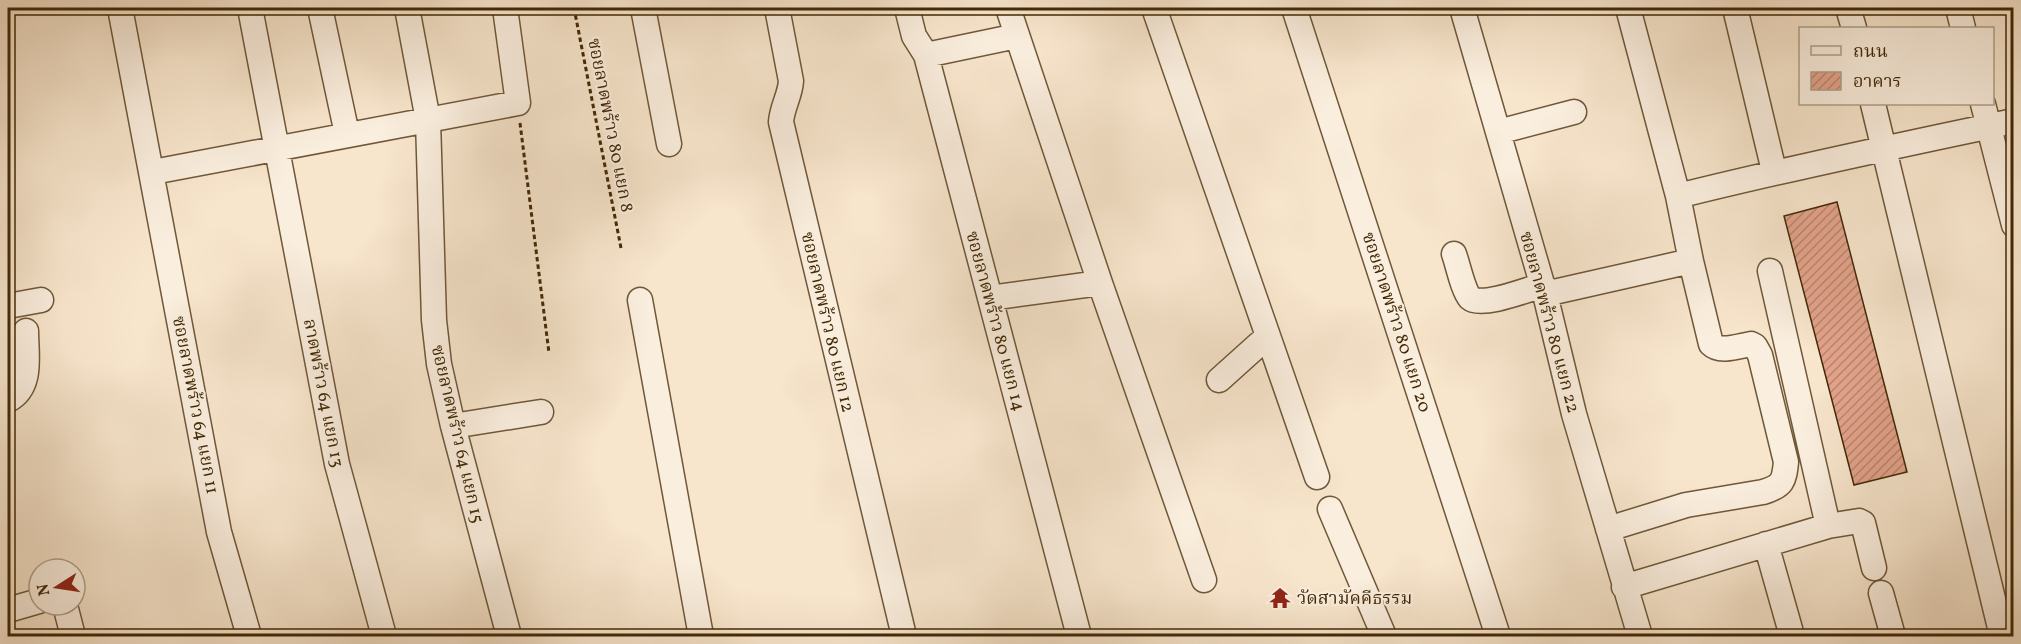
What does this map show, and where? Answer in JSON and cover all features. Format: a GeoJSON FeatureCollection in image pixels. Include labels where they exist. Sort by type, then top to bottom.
{"type":"FeatureCollection","features":[{"type":"Feature","properties":{"kind":"street","name":"ซอยลาดพร้าว 64 แยก 11"},"geometry":{"type":"LineString","coordinates":[[120,8],[153,172],[219,532],[249,636]]}},
{"type":"Feature","properties":{"kind":"street","name":"ลาดพร้าว 64 แยก 13"},"geometry":{"type":"LineString","coordinates":[[250,8],[337,464],[384,636]]}},
{"type":"Feature","properties":{"kind":"street"},"geometry":{"type":"LineString","coordinates":[[320,8],[347,134]]}},
{"type":"Feature","properties":{"kind":"street","name":"ซอยลาดพร้าว 64 แยก 15"},"geometry":{"type":"LineString","coordinates":[[407,8],[428,120],[434,320],[439,364],[453,426],[509,636]]}},
{"type":"Feature","properties":{"kind":"street"},"geometry":{"type":"LineString","coordinates":[[153,172],[347,134],[518,104],[506,8]]}},
{"type":"Feature","properties":{"kind":"street"},"geometry":{"type":"LineString","coordinates":[[643,8],[669,144]]}},
{"type":"Feature","properties":{"kind":"street","name":"ซอยลาดพร้าว 80 แยก 12"},"geometry":{"type":"LineString","coordinates":[[777,8],[791,81],[781,122],[904,636]]}},
{"type":"Feature","properties":{"kind":"street","name":"ซอยลาดพร้าว 80 แยก 14"},"geometry":{"type":"LineString","coordinates":[[907,8],[914,36],[926,55],[1079,636]]}},
{"type":"Feature","properties":{"kind":"street"},"geometry":{"type":"LineString","coordinates":[[1008,8],[1100,284],[1204,580]]}},
{"type":"Feature","properties":{"kind":"street"},"geometry":{"type":"LineString","coordinates":[[1154,8],[1317,477]]}},
{"type":"Feature","properties":{"kind":"street","name":"ซอยลาดพร้าว 80 แยก 20"},"geometry":{"type":"LineString","coordinates":[[1294,8],[1498,636]]}},
{"type":"Feature","properties":{"kind":"street","name":"ซอยลาดพร้าว 80 แยก 22"},"geometry":{"type":"LineString","coordinates":[[1462,8],[1544,290],[1574,414],[1640,636]]}},
{"type":"Feature","properties":{"kind":"street"},"geometry":{"type":"LineString","coordinates":[[1608,528],[1686,505],[1769,490],[1781,484],[1786,462],[1758,350],[1751,344],[1720,349],[1714,348],[1711,344],[1677,196],[1628,8]]}},
{"type":"Feature","properties":{"kind":"street"},"geometry":{"type":"LineString","coordinates":[[1735,8],[1774,171]]}},
{"type":"Feature","properties":{"kind":"street"},"geometry":{"type":"LineString","coordinates":[[1848,8],[1854,27]]}},
{"type":"Feature","properties":{"kind":"street"},"geometry":{"type":"LineString","coordinates":[[1958,8],[1963,27]]}},
{"type":"Feature","properties":{"kind":"street"},"geometry":{"type":"LineString","coordinates":[[926,55],[1017,36]]}},
{"type":"Feature","properties":{"kind":"street"},"geometry":{"type":"LineString","coordinates":[[1873,105],[2002,636]]}},
{"type":"Feature","properties":{"kind":"street"},"geometry":{"type":"LineString","coordinates":[[1497,132],[1574,112]]}},
{"type":"Feature","properties":{"kind":"street"},"geometry":{"type":"LineString","coordinates":[[1677,196],[1774,171],[1885,150],[1986,115],[2013,121]]}},
{"type":"Feature","properties":{"kind":"street"},"geometry":{"type":"LineString","coordinates":[[1986,115],[2013,225]]}},
{"type":"Feature","properties":{"kind":"street"},"geometry":{"type":"LineString","coordinates":[[1454,254],[1465,288],[1475,301],[1691,261]]}},
{"type":"Feature","properties":{"kind":"street"},"geometry":{"type":"LineString","coordinates":[[1770,271],[1828,526]]}},
{"type":"Feature","properties":{"kind":"street"},"geometry":{"type":"LineString","coordinates":[[990,298],[1100,284]]}},
{"type":"Feature","properties":{"kind":"street"},"geometry":{"type":"LineString","coordinates":[[8,306],[41,300]]}},
{"type":"Feature","properties":{"kind":"street"},"geometry":{"type":"LineString","coordinates":[[640,300],[701,636]]}},
{"type":"Feature","properties":{"kind":"street"},"geometry":{"type":"LineString","coordinates":[[8,400],[19,392],[25,380],[26,332]]}},
{"type":"Feature","properties":{"kind":"street"},"geometry":{"type":"LineString","coordinates":[[1219,380],[1268,336]]}},
{"type":"Feature","properties":{"kind":"street"},"geometry":{"type":"LineString","coordinates":[[453,426],[541,412]]}},
{"type":"Feature","properties":{"kind":"street"},"geometry":{"type":"LineString","coordinates":[[1330,509],[1384,636]]}},
{"type":"Feature","properties":{"kind":"street"},"geometry":{"type":"LineString","coordinates":[[1624,587],[1828,526],[1858,521],[1863,523],[1874,568]]}},
{"type":"Feature","properties":{"kind":"street"},"geometry":{"type":"LineString","coordinates":[[1766,544],[1792,636]]}},
{"type":"Feature","properties":{"kind":"street"},"geometry":{"type":"LineString","coordinates":[[1881,592],[1893,636]]}},
{"type":"Feature","properties":{"kind":"street"},"geometry":{"type":"LineString","coordinates":[[8,609],[27,604]]}},
{"type":"Feature","properties":{"kind":"street"},"geometry":{"type":"LineString","coordinates":[[68,617],[73,636]]}},
{"type":"Feature","properties":{"kind":"path","name":"ซอยลาดพร้าว 80 แยก 8"},"geometry":{"type":"LineString","coordinates":[[574,8],[621,248]]}},
{"type":"Feature","properties":{"kind":"path"},"geometry":{"type":"LineString","coordinates":[[518,104],[549,353]]}},
{"type":"Feature","properties":{"kind":"building"},"geometry":{"type":"Polygon","coordinates":[[[1837,202],[1907,472],[1854,485],[1784,216],[1837,202]]]}},
{"type":"Feature","properties":{"kind":"place","name":"วัดสามัคคีธรรม"},"geometry":{"type":"Point","coordinates":[1280,598]}}]}
